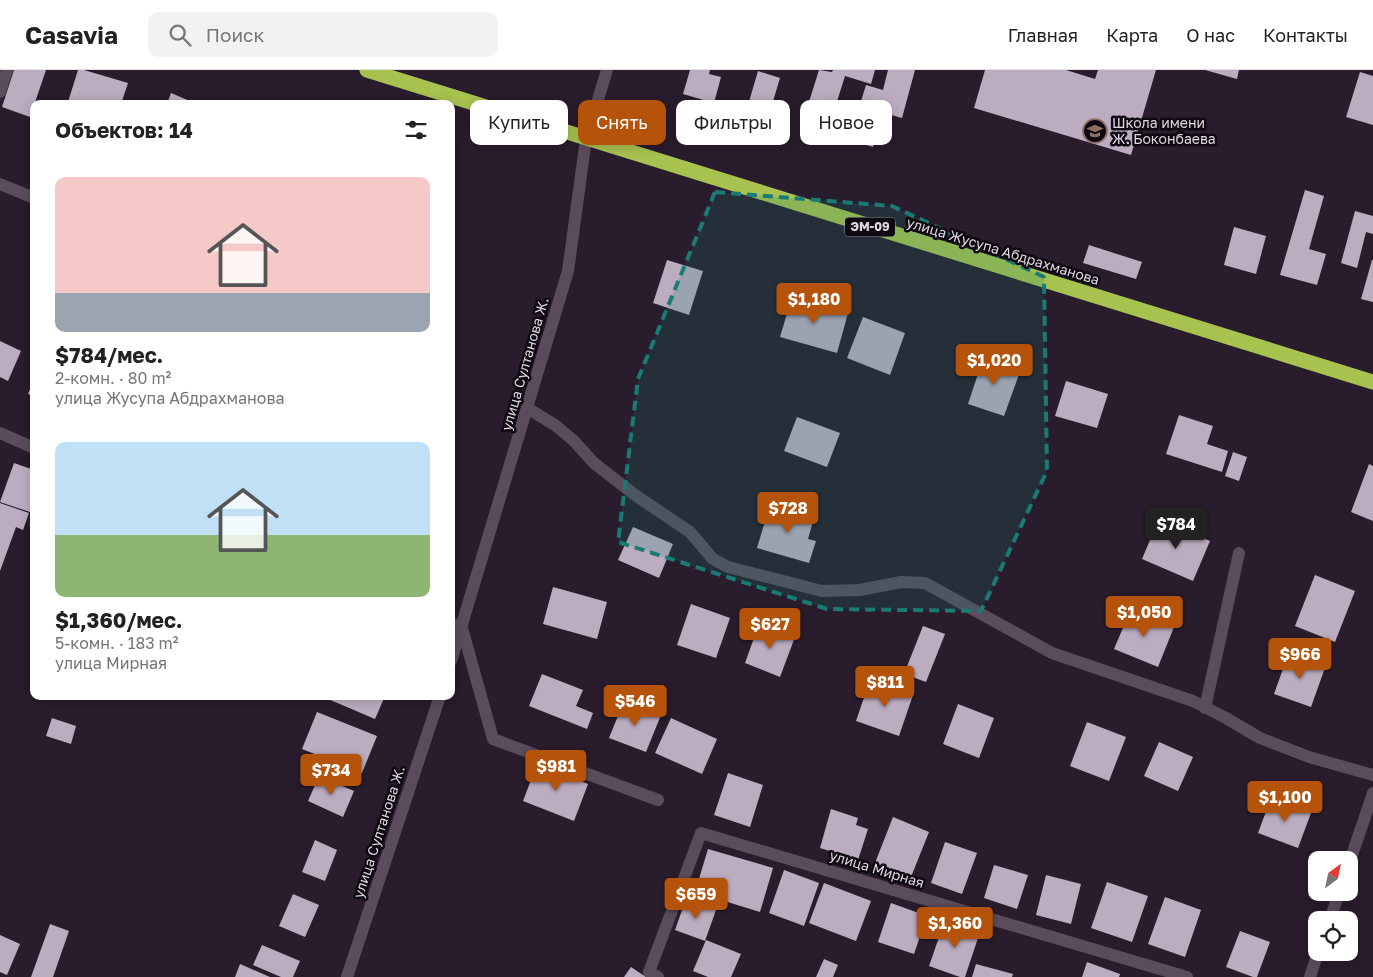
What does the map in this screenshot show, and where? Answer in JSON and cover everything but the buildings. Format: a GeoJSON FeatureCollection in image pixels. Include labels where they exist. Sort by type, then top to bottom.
{"type":"FeatureCollection","features":[{"type":"Feature","properties":{"kind":"highway","name":"улица Жусупа Абдрахманова"},"geometry":{"type":"LineString","coordinates":[[367,70],[578,136]]}},
{"type":"Feature","properties":{"kind":"highway","name":"улица Жусупа Абдрахманова"},"geometry":{"type":"LineString","coordinates":[[605,145],[1373,382]]}},
{"type":"Feature","properties":{"kind":"street"},"geometry":{"type":"LineString","coordinates":[[0,92],[7,70]]}},
{"type":"Feature","properties":{"kind":"street","name":"улица Султанова Ж."},"geometry":{"type":"LineString","coordinates":[[598,100],[607,70]]}},
{"type":"Feature","properties":{"kind":"street","name":"улица Султанова Ж."},"geometry":{"type":"LineString","coordinates":[[457,626],[527,408],[568,271],[585,145]]}},
{"type":"Feature","properties":{"kind":"street"},"geometry":{"type":"LineString","coordinates":[[0,184],[30,196]]}},
{"type":"Feature","properties":{"kind":"street"},"geometry":{"type":"LineString","coordinates":[[527,408],[555,425],[573,440],[594,463],[635,495],[690,532],[714,559],[728,567],[822,591],[860,590],[901,582],[925,583],[1052,653],[1193,701],[1260,738],[1309,757],[1373,775]]}},
{"type":"Feature","properties":{"kind":"street"},"geometry":{"type":"LineString","coordinates":[[0,434],[30,446]]}},
{"type":"Feature","properties":{"kind":"street"},"geometry":{"type":"LineString","coordinates":[[1205,708],[1239,553]]}},
{"type":"Feature","properties":{"kind":"street"},"geometry":{"type":"LineString","coordinates":[[457,626],[494,739],[658,800]]}},
{"type":"Feature","properties":{"kind":"street","name":"улица Султанова Ж."},"geometry":{"type":"LineString","coordinates":[[347,977],[439,700]]}},
{"type":"Feature","properties":{"kind":"street"},"geometry":{"type":"LineString","coordinates":[[1353,851],[1373,793]]}},
{"type":"Feature","properties":{"kind":"street","name":"улица Мирная"},"geometry":{"type":"LineString","coordinates":[[654,974],[701,833],[1187,977]]}},
{"type":"Feature","properties":{"kind":"street"},"geometry":{"type":"LineString","coordinates":[[1310,977],[1315,961]]}},
{"type":"Feature","properties":{"kind":"highlighted area"},"geometry":{"type":"Polygon","coordinates":[[[715,192],[892,206],[1044,277],[1047,471],[981,611],[827,609],[618,542],[638,379],[715,192]]]}},
{"type":"Feature","properties":{"kind":"place","name":"Школа имени Ж. Боконбаева"},"geometry":{"type":"Point","coordinates":[1095,131]}}]}
